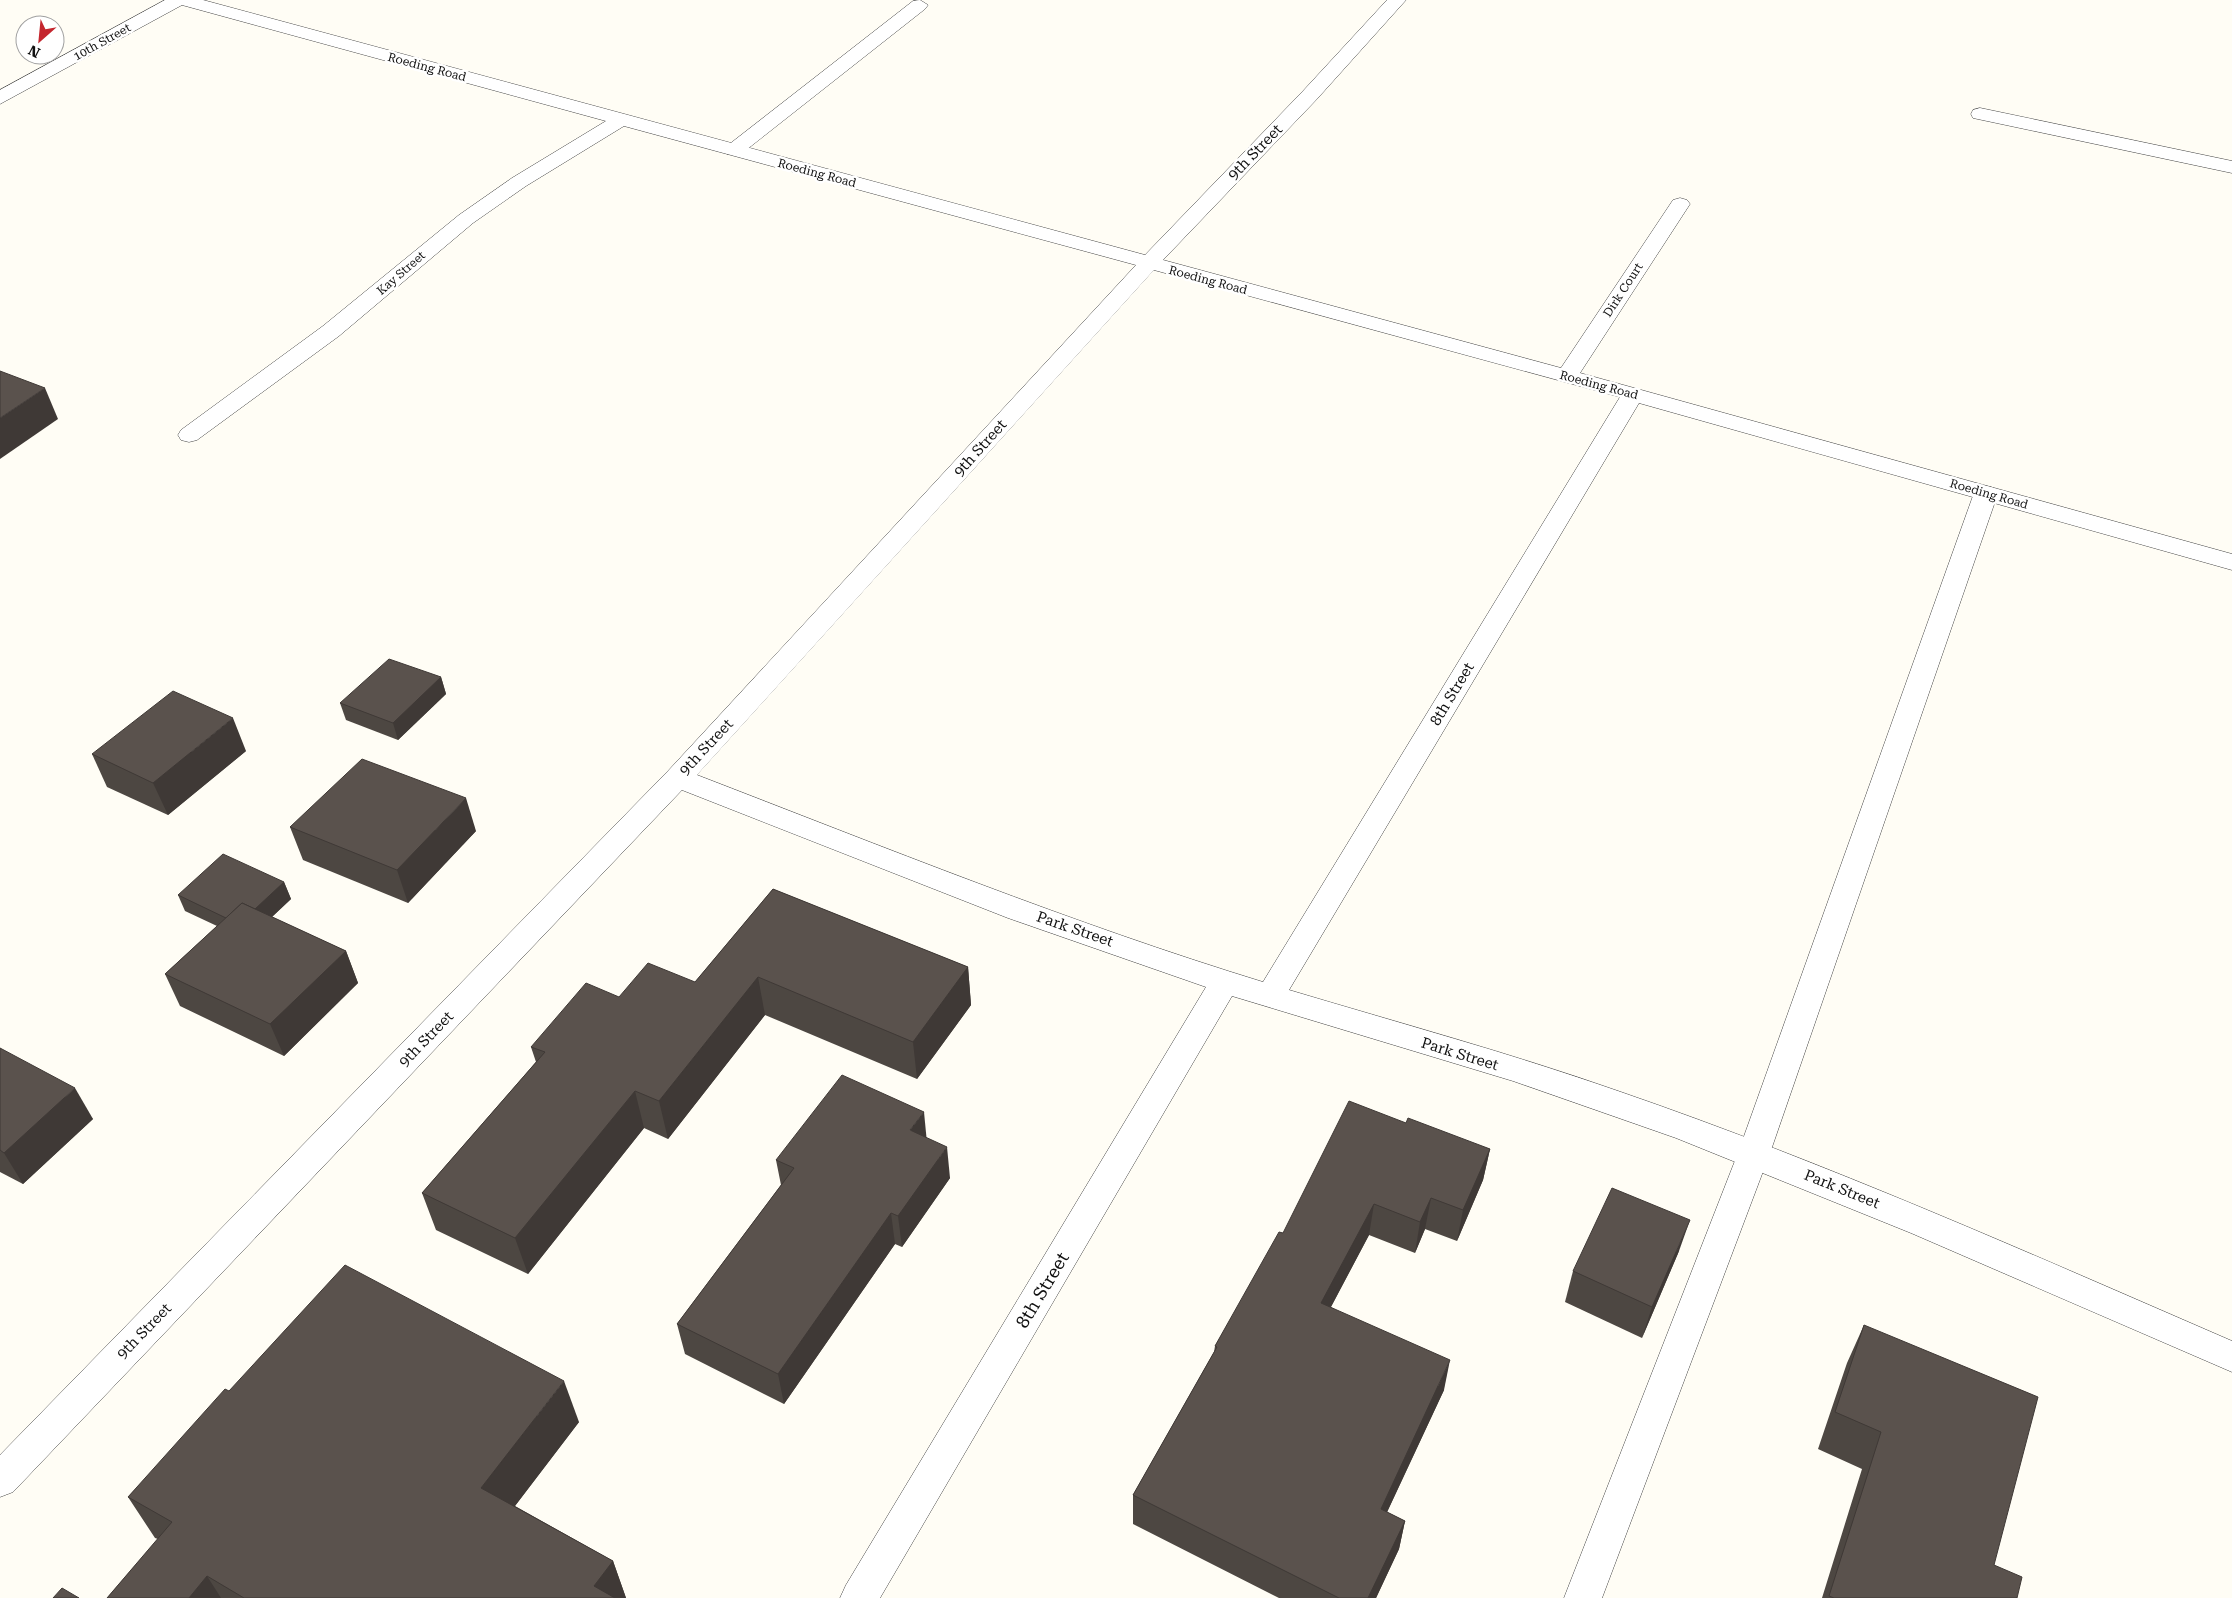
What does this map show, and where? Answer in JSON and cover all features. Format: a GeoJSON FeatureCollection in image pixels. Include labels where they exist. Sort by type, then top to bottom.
{"type":"FeatureCollection","features":[{"type":"Feature","properties":{"kind":"street","name":"10th Street"},"geometry":{"type":"LineString","coordinates":[[0,98],[178,0]]}},
{"type":"Feature","properties":{"kind":"street","name":"Roeding Road"},"geometry":{"type":"LineString","coordinates":[[183,0],[1633,394],[2232,562]]}},
{"type":"Feature","properties":{"kind":"street","name":"9th Street"},"geometry":{"type":"LineString","coordinates":[[0,1480],[678,778],[1149,264],[1397,0]]}},
{"type":"Feature","properties":{"kind":"street"},"geometry":{"type":"LineString","coordinates":[[734,150],[919,5]]}},
{"type":"Feature","properties":{"kind":"street"},"geometry":{"type":"LineString","coordinates":[[1980,114],[2232,167]]}},
{"type":"Feature","properties":{"kind":"street","name":"Kay Street"},"geometry":{"type":"LineString","coordinates":[[189,435],[331,331],[466,219],[519,182],[620,120]]}},
{"type":"Feature","properties":{"kind":"street","name":"Dirk Court"},"geometry":{"type":"LineString","coordinates":[[1566,376],[1680,204]]}},
{"type":"Feature","properties":{"kind":"street","name":"8th Street"},"geometry":{"type":"LineString","coordinates":[[1271,995],[1633,394]]}},
{"type":"Feature","properties":{"kind":"street"},"geometry":{"type":"LineString","coordinates":[[1583,1598],[1754,1153],[1986,494]]}},
{"type":"Feature","properties":{"kind":"street","name":"Park Street"},"geometry":{"type":"LineString","coordinates":[[678,778],[1016,908],[1225,982],[1604,1098],[1754,1153],[1955,1235],[2232,1357]]}},
{"type":"Feature","properties":{"kind":"street","name":"8th Street"},"geometry":{"type":"LineString","coordinates":[[859,1598],[1225,982]]}},
{"type":"Feature","properties":{"kind":"building"},"geometry":{"type":"Polygon","coordinates":[[[0,371],[45,388],[0,418],[0,371]]]}},
{"type":"Feature","properties":{"kind":"building"},"geometry":{"type":"Polygon","coordinates":[[[389,659],[441,677],[393,723],[340,703],[389,659]]]}},
{"type":"Feature","properties":{"kind":"building"},"geometry":{"type":"Polygon","coordinates":[[[173,691],[233,718],[153,783],[92,754],[173,691]]]}},
{"type":"Feature","properties":{"kind":"building"},"geometry":{"type":"Polygon","coordinates":[[[362,759],[466,798],[397,870],[290,827],[362,759]]]}},
{"type":"Feature","properties":{"kind":"building"},"geometry":{"type":"Polygon","coordinates":[[[223,854],[284,882],[255,909],[242,903],[226,918],[178,895],[223,854]]]}},
{"type":"Feature","properties":{"kind":"building"},"geometry":{"type":"Polygon","coordinates":[[[773,889],[968,967],[913,1042],[758,977],[659,1101],[635,1091],[515,1238],[422,1193],[545,1052],[531,1047],[586,983],[619,997],[648,963],[695,982],[773,889]]]}},
{"type":"Feature","properties":{"kind":"building"},"geometry":{"type":"Polygon","coordinates":[[[242,903],[346,951],[270,1024],[165,974],[242,903]]]}},
{"type":"Feature","properties":{"kind":"building"},"geometry":{"type":"Polygon","coordinates":[[[0,1048],[75,1088],[4,1153],[0,1150],[0,1048]]]}},
{"type":"Feature","properties":{"kind":"building"},"geometry":{"type":"Polygon","coordinates":[[[842,1075],[924,1112],[910,1130],[947,1147],[898,1216],[891,1213],[778,1374],[677,1324],[794,1168],[776,1160],[842,1075]]]}},
{"type":"Feature","properties":{"kind":"building"},"geometry":{"type":"Polygon","coordinates":[[[1349,1101],[1406,1123],[1408,1118],[1490,1149],[1463,1210],[1431,1198],[1420,1222],[1374,1204],[1321,1303],[1450,1360],[1381,1509],[1405,1521],[1368,1598],[1339,1598],[1133,1495],[1217,1347],[1215,1346],[1279,1232],[1283,1233],[1349,1101]]]}},
{"type":"Feature","properties":{"kind":"building"},"geometry":{"type":"Polygon","coordinates":[[[1612,1188],[1690,1220],[1652,1307],[1573,1271],[1612,1188]]]}},
{"type":"Feature","properties":{"kind":"building"},"geometry":{"type":"Polygon","coordinates":[[[345,1265],[564,1381],[481,1488],[613,1561],[594,1586],[615,1598],[244,1598],[207,1576],[189,1598],[107,1598],[172,1522],[128,1497],[225,1389],[229,1391],[345,1265]]]}},
{"type":"Feature","properties":{"kind":"building"},"geometry":{"type":"Polygon","coordinates":[[[1864,1325],[2038,1397],[1994,1565],[2022,1577],[2017,1598],[1834,1598],[1829,1596],[1881,1432],[1835,1412],[1864,1325]]]}},
{"type":"Feature","properties":{"kind":"building"},"geometry":{"type":"Polygon","coordinates":[[[62,1588],[79,1598],[53,1598],[62,1588]]]}}]}
